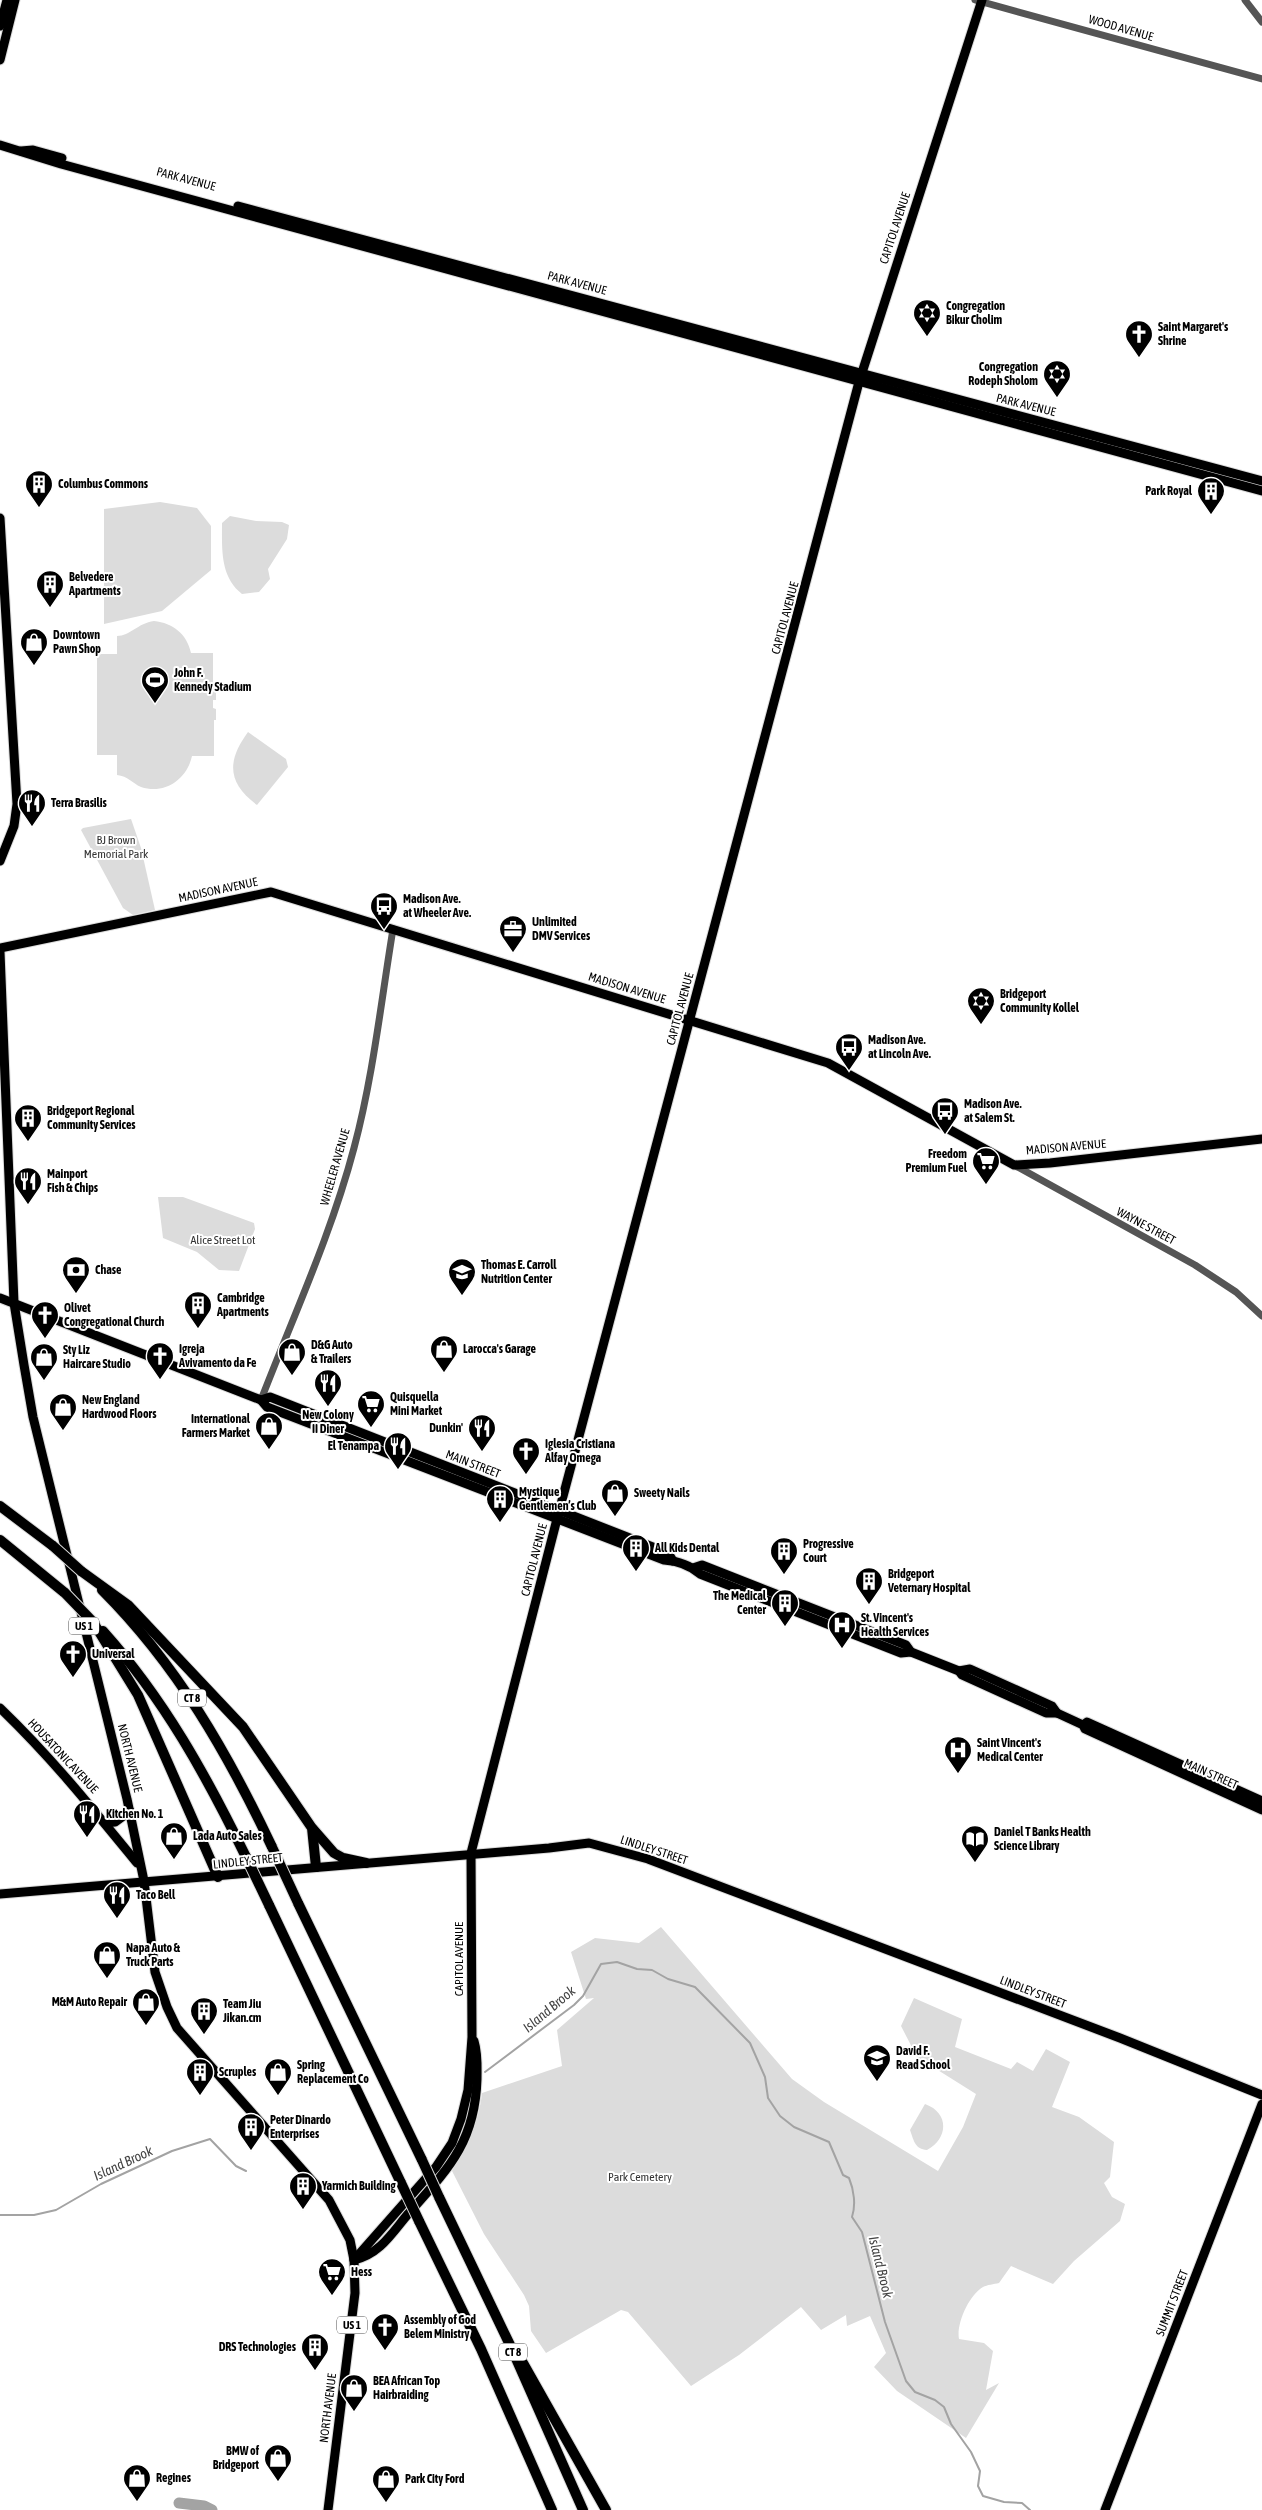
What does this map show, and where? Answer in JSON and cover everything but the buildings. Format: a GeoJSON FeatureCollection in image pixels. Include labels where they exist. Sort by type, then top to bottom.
{"type":"FeatureCollection","features":[{"type":"Feature","properties":{"kind":"highway","name":"CT 8"},"geometry":{"type":"LineString","coordinates":[[4,1509],[54,1546],[132,1621],[188,1692],[231,1764],[510,2345],[583,2510]]}},
{"type":"Feature","properties":{"kind":"highway","name":"CT 8"},"geometry":{"type":"LineString","coordinates":[[0,1540],[65,1594],[138,1672],[176,1726],[209,1782],[488,2365],[552,2510]]}},
{"type":"Feature","properties":{"kind":"highway"},"geometry":{"type":"LineString","coordinates":[[81,1570],[128,1605],[236,1718],[312,1828],[334,1853],[343,1858],[366,1863]]}},
{"type":"Feature","properties":{"kind":"highway"},"geometry":{"type":"LineString","coordinates":[[93,1622],[138,1695],[218,1877]]}},
{"type":"Feature","properties":{"kind":"highway"},"geometry":{"type":"LineString","coordinates":[[312,1828],[316,1867]]}},
{"type":"Feature","properties":{"kind":"highway"},"geometry":{"type":"LineString","coordinates":[[510,2345],[534,2378],[606,2510]]}},
{"type":"Feature","properties":{"kind":"main road"},"geometry":{"type":"LineString","coordinates":[[0,26],[7,0]]}},
{"type":"Feature","properties":{"kind":"main road"},"geometry":{"type":"LineString","coordinates":[[0,60],[15,0]]}},
{"type":"Feature","properties":{"kind":"main road","name":"CAPITOL AVENUE"},"geometry":{"type":"LineString","coordinates":[[354,2260],[371,2254],[384,2243],[453,2162],[468,2134],[476,2096],[477,2052],[472,2037],[471,1853],[558,1515],[860,378],[979,1]]}},
{"type":"Feature","properties":{"kind":"main road","name":"PARK AVENUE"},"geometry":{"type":"LineString","coordinates":[[0,145],[60,164],[1126,449],[1262,481]]}},
{"type":"Feature","properties":{"kind":"main road","name":"PARK AVENUE"},"geometry":{"type":"LineString","coordinates":[[1126,449],[1262,491]]}},
{"type":"Feature","properties":{"kind":"main road"},"geometry":{"type":"LineString","coordinates":[[0,518],[17,804],[14,826],[0,861]]}},
{"type":"Feature","properties":{"kind":"main road","name":"MADISON AVENUE"},"geometry":{"type":"LineString","coordinates":[[0,950],[271,892],[828,1063],[1014,1165],[1050,1163],[1262,1139]]}},
{"type":"Feature","properties":{"kind":"main road","name":"NORTH AVENUE"},"geometry":{"type":"LineString","coordinates":[[0,950],[14,1303],[33,1417],[130,1811],[139,1864],[144,1880],[155,1972],[167,2007],[178,2028],[329,2200],[344,2226],[354,2260],[353,2318],[328,2510]]}},
{"type":"Feature","properties":{"kind":"main road","name":"MAIN STREET"},"geometry":{"type":"LineString","coordinates":[[0,1298],[261,1400],[270,1397],[558,1515],[668,1554],[674,1561],[693,1568],[700,1574],[877,1643],[901,1652],[911,1652],[960,1671],[970,1669],[1052,1706],[1057,1713],[1083,1725],[1087,1722],[1262,1810]]}},
{"type":"Feature","properties":{"kind":"main road","name":"HOUSATONIC AVENUE"},"geometry":{"type":"LineString","coordinates":[[0,1708],[34,1740],[139,1864]]}},
{"type":"Feature","properties":{"kind":"main road","name":"MAIN STREET"},"geometry":{"type":"LineString","coordinates":[[1152,1756],[1262,1801]]}},
{"type":"Feature","properties":{"kind":"main road"},"geometry":{"type":"LineString","coordinates":[[105,1823],[115,1822],[130,1811]]}},
{"type":"Feature","properties":{"kind":"main road","name":"LINDLEY STREET"},"geometry":{"type":"LineString","coordinates":[[0,1894],[144,1880],[218,1877],[471,1853],[548,1848],[589,1842],[648,1859],[1120,2038],[1262,2095]]}},
{"type":"Feature","properties":{"kind":"main road","name":"SUMMIT STREET"},"geometry":{"type":"LineString","coordinates":[[1105,2510],[1262,2104]]}},
{"type":"Feature","properties":{"kind":"street"},"geometry":{"type":"LineString","coordinates":[[1245,0],[1262,22]]}},
{"type":"Feature","properties":{"kind":"street","name":"WOOD AVENUE"},"geometry":{"type":"LineString","coordinates":[[979,1],[1262,79]]}},
{"type":"Feature","properties":{"kind":"street","name":"WHEELER AVENUE"},"geometry":{"type":"LineString","coordinates":[[261,1400],[338,1202],[354,1148],[368,1085],[393,929]]}},
{"type":"Feature","properties":{"kind":"street","name":"WAYNE STREET"},"geometry":{"type":"LineString","coordinates":[[1014,1165],[1195,1265],[1236,1292],[1262,1316]]}},
{"type":"Feature","properties":{"kind":"green space"},"geometry":{"type":"Polygon","coordinates":[[[160,502],[197,508],[211,526],[211,570],[162,611],[104,624],[104,509],[160,502]]]}},
{"type":"Feature","properties":{"kind":"green space"},"geometry":{"type":"Polygon","coordinates":[[[230,516],[256,521],[282,522],[289,525],[287,539],[268,569],[270,579],[259,592],[242,594],[235,587],[226,571],[222,523],[230,516]]]}},
{"type":"Feature","properties":{"kind":"green space","name":"John F. Kennedy Stadium"},"geometry":{"type":"Polygon","coordinates":[[[154,621],[167,624],[183,635],[191,653],[213,653],[213,688],[216,688],[216,700],[213,700],[213,708],[216,709],[216,720],[214,720],[214,756],[192,756],[185,772],[174,783],[158,789],[150,789],[141,787],[127,778],[117,775],[117,755],[97,755],[97,654],[117,654],[117,636],[126,634],[143,624],[154,621]]]}},
{"type":"Feature","properties":{"kind":"green space"},"geometry":{"type":"Polygon","coordinates":[[[248,732],[286,759],[288,767],[257,805],[240,789],[233,772],[236,753],[248,732]]]}},
{"type":"Feature","properties":{"kind":"green space","name":"BJ Brown Memorial Park"},"geometry":{"type":"Polygon","coordinates":[[[131,819],[141,848],[155,910],[133,915],[123,908],[81,830],[83,828],[131,819]]]}},
{"type":"Feature","properties":{"kind":"green space","name":"Alice Street Lot"},"geometry":{"type":"Polygon","coordinates":[[[158,1197],[183,1197],[254,1223],[255,1229],[239,1271],[219,1270],[197,1252],[163,1238],[158,1197]]]}},
{"type":"Feature","properties":{"kind":"green space","name":"Park Cemetery"},"geometry":{"type":"Polygon","coordinates":[[[661,1927],[792,2079],[824,2102],[938,2171],[963,2127],[976,2094],[917,2057],[901,2026],[914,1998],[962,2019],[955,2047],[1011,2069],[1017,2062],[1033,2071],[1046,2049],[1070,2062],[1052,2107],[1079,2117],[1114,2142],[1110,2177],[1104,2183],[1112,2197],[1125,2204],[1120,2221],[1074,2261],[1053,2284],[1011,2266],[999,2283],[983,2287],[968,2303],[960,2326],[959,2339],[984,2343],[993,2351],[986,2390],[999,2383],[966,2438],[897,2391],[874,2367],[886,2353],[870,2316],[847,2326],[846,2315],[821,2330],[801,2307],[739,2355],[691,2386],[628,2312],[621,2310],[546,2353],[531,2331],[529,2306],[524,2295],[484,2234],[452,2171],[475,2124],[482,2093],[562,2066],[557,2030],[594,1998],[586,1999],[571,1952],[595,1938],[639,1943],[661,1927]]]}},
{"type":"Feature","properties":{"kind":"green space"},"geometry":{"type":"Polygon","coordinates":[[[925,2104],[939,2113],[943,2126],[939,2139],[927,2150],[917,2146],[910,2130],[925,2104]]]}},
{"type":"Feature","properties":{"kind":"waterway","name":"Island Brook"},"geometry":{"type":"LineString","coordinates":[[485,2072],[574,2005],[583,1996],[601,1964],[617,1962],[637,1969],[652,1970],[668,1979],[695,1987],[750,2043],[765,2077],[768,2098],[780,2116],[794,2127],[829,2142],[843,2175],[849,2178],[854,2198],[852,2217],[862,2232],[885,2322],[906,2381],[915,2392],[935,2400],[944,2407],[951,2424],[971,2452],[980,2471],[978,2486],[983,2496],[1004,2502],[1022,2503],[1030,2510]]}},
{"type":"Feature","properties":{"kind":"waterway","name":"Island Brook"},"geometry":{"type":"LineString","coordinates":[[0,2215],[34,2215],[56,2210],[101,2184],[172,2151],[210,2139],[236,2166],[246,2171]]}},
{"type":"Feature","properties":{"kind":"waterway"},"geometry":{"type":"LineString","coordinates":[[179,2503],[204,2506],[212,2510]]}},
{"type":"Feature","properties":{"kind":"place","name":"Congregation Bikur Cholim"},"geometry":{"type":"Point","coordinates":[927,337]}},
{"type":"Feature","properties":{"kind":"place","name":"Saint Margaret's Shrine"},"geometry":{"type":"Point","coordinates":[1139,358]}},
{"type":"Feature","properties":{"kind":"place","name":"Congregation Rodeph Sholom"},"geometry":{"type":"Point","coordinates":[1057,398]}},
{"type":"Feature","properties":{"kind":"place","name":"Columbus Commons"},"geometry":{"type":"Point","coordinates":[39,508]}},
{"type":"Feature","properties":{"kind":"place","name":"Park Royal"},"geometry":{"type":"Point","coordinates":[1211,515]}},
{"type":"Feature","properties":{"kind":"place","name":"Belvedere Apartments"},"geometry":{"type":"Point","coordinates":[50,608]}},
{"type":"Feature","properties":{"kind":"place","name":"Downtown Pawn Shop"},"geometry":{"type":"Point","coordinates":[34,666]}},
{"type":"Feature","properties":{"kind":"place","name":"John F. Kennedy Stadium"},"geometry":{"type":"Point","coordinates":[155,704]}},
{"type":"Feature","properties":{"kind":"place","name":"Terra Brasilis"},"geometry":{"type":"Point","coordinates":[32,827]}},
{"type":"Feature","properties":{"kind":"place","name":"Madison Ave. at Wheeler Ave."},"geometry":{"type":"Point","coordinates":[384,930]}},
{"type":"Feature","properties":{"kind":"place","name":"Unlimited DMV Services"},"geometry":{"type":"Point","coordinates":[513,953]}},
{"type":"Feature","properties":{"kind":"place","name":"Bridgeport Community Kollel"},"geometry":{"type":"Point","coordinates":[981,1025]}},
{"type":"Feature","properties":{"kind":"place","name":"Madison Ave. at Lincoln Ave."},"geometry":{"type":"Point","coordinates":[849,1071]}},
{"type":"Feature","properties":{"kind":"place","name":"Madison Ave. at Salem St."},"geometry":{"type":"Point","coordinates":[945,1135]}},
{"type":"Feature","properties":{"kind":"place","name":"Bridgeport Regional Community Services"},"geometry":{"type":"Point","coordinates":[28,1142]}},
{"type":"Feature","properties":{"kind":"place","name":"Freedom Premium Fuel"},"geometry":{"type":"Point","coordinates":[986,1185]}},
{"type":"Feature","properties":{"kind":"place","name":"Mainport Fish & Chips"},"geometry":{"type":"Point","coordinates":[28,1205]}},
{"type":"Feature","properties":{"kind":"place","name":"Chase"},"geometry":{"type":"Point","coordinates":[76,1294]}},
{"type":"Feature","properties":{"kind":"place","name":"Thomas E. Carroll Nutrition Center"},"geometry":{"type":"Point","coordinates":[462,1296]}},
{"type":"Feature","properties":{"kind":"place","name":"Cambridge Apartments"},"geometry":{"type":"Point","coordinates":[198,1329]}},
{"type":"Feature","properties":{"kind":"place","name":"Olivet Congregational Church"},"geometry":{"type":"Point","coordinates":[45,1339]}},
{"type":"Feature","properties":{"kind":"place","name":"Larocca's Garage"},"geometry":{"type":"Point","coordinates":[444,1373]}},
{"type":"Feature","properties":{"kind":"place","name":"D&G Auto & Trailers"},"geometry":{"type":"Point","coordinates":[292,1376]}},
{"type":"Feature","properties":{"kind":"place","name":"Igreja Avivamento da Fe"},"geometry":{"type":"Point","coordinates":[160,1380]}},
{"type":"Feature","properties":{"kind":"place","name":"Sty Liz Haircare Studio"},"geometry":{"type":"Point","coordinates":[44,1381]}},
{"type":"Feature","properties":{"kind":"place","name":"New Colony II Diner"},"geometry":{"type":"Point","coordinates":[328,1407]}},
{"type":"Feature","properties":{"kind":"place","name":"Quisquella Mini Market"},"geometry":{"type":"Point","coordinates":[371,1428]}},
{"type":"Feature","properties":{"kind":"place","name":"New England Hardwood Floors"},"geometry":{"type":"Point","coordinates":[63,1431]}},
{"type":"Feature","properties":{"kind":"place","name":"International Farmers Market"},"geometry":{"type":"Point","coordinates":[269,1450]}},
{"type":"Feature","properties":{"kind":"place","name":"Dunkin'"},"geometry":{"type":"Point","coordinates":[482,1452]}},
{"type":"Feature","properties":{"kind":"place","name":"El Tenampa"},"geometry":{"type":"Point","coordinates":[398,1470]}},
{"type":"Feature","properties":{"kind":"place","name":"Iglesia Cristiana Alfay Omega"},"geometry":{"type":"Point","coordinates":[526,1475]}},
{"type":"Feature","properties":{"kind":"place","name":"Sweety Nails"},"geometry":{"type":"Point","coordinates":[615,1517]}},
{"type":"Feature","properties":{"kind":"place","name":"Mystique Gentlemen’s Club"},"geometry":{"type":"Point","coordinates":[500,1523]}},
{"type":"Feature","properties":{"kind":"place","name":"All Kids Dental"},"geometry":{"type":"Point","coordinates":[636,1572]}},
{"type":"Feature","properties":{"kind":"place","name":"Progressive Court"},"geometry":{"type":"Point","coordinates":[784,1575]}},
{"type":"Feature","properties":{"kind":"place","name":"Bridgeport Veternary Hospital"},"geometry":{"type":"Point","coordinates":[869,1605]}},
{"type":"Feature","properties":{"kind":"place","name":"The Medical Center"},"geometry":{"type":"Point","coordinates":[785,1627]}},
{"type":"Feature","properties":{"kind":"place","name":"St. Vincent's Health Services"},"geometry":{"type":"Point","coordinates":[842,1649]}},
{"type":"Feature","properties":{"kind":"place","name":"Universal"},"geometry":{"type":"Point","coordinates":[73,1678]}},
{"type":"Feature","properties":{"kind":"place","name":"Saint Vincent's Medical Center"},"geometry":{"type":"Point","coordinates":[958,1774]}},
{"type":"Feature","properties":{"kind":"place","name":"Kitchen No. 1"},"geometry":{"type":"Point","coordinates":[87,1838]}},
{"type":"Feature","properties":{"kind":"place","name":"Lada Auto Sales"},"geometry":{"type":"Point","coordinates":[174,1860]}},
{"type":"Feature","properties":{"kind":"place","name":"Daniel T Banks Health Science Library"},"geometry":{"type":"Point","coordinates":[975,1863]}},
{"type":"Feature","properties":{"kind":"place","name":"Taco Bell"},"geometry":{"type":"Point","coordinates":[117,1919]}},
{"type":"Feature","properties":{"kind":"place","name":"Napa Auto & Truck Parts"},"geometry":{"type":"Point","coordinates":[107,1979]}},
{"type":"Feature","properties":{"kind":"place","name":"M&M Auto Repair"},"geometry":{"type":"Point","coordinates":[146,2026]}},
{"type":"Feature","properties":{"kind":"place","name":"Team Jiu Jikan.cm"},"geometry":{"type":"Point","coordinates":[204,2035]}},
{"type":"Feature","properties":{"kind":"place","name":"David F. Read School"},"geometry":{"type":"Point","coordinates":[877,2082]}},
{"type":"Feature","properties":{"kind":"place","name":"Scruples"},"geometry":{"type":"Point","coordinates":[200,2096]}},
{"type":"Feature","properties":{"kind":"place","name":"Spring Replacement Co"},"geometry":{"type":"Point","coordinates":[278,2096]}},
{"type":"Feature","properties":{"kind":"place","name":"Peter Dinardo Enterprises"},"geometry":{"type":"Point","coordinates":[251,2151]}},
{"type":"Feature","properties":{"kind":"place","name":"Yarmich Building"},"geometry":{"type":"Point","coordinates":[303,2210]}},
{"type":"Feature","properties":{"kind":"place","name":"Hess"},"geometry":{"type":"Point","coordinates":[332,2296]}},
{"type":"Feature","properties":{"kind":"place","name":"Assembly of God Belem Ministry"},"geometry":{"type":"Point","coordinates":[385,2351]}},
{"type":"Feature","properties":{"kind":"place","name":"DRS Technologies"},"geometry":{"type":"Point","coordinates":[315,2371]}},
{"type":"Feature","properties":{"kind":"place","name":"BEA African Top Hairbraiding"},"geometry":{"type":"Point","coordinates":[354,2412]}},
{"type":"Feature","properties":{"kind":"place","name":"BMW of Bridgeport"},"geometry":{"type":"Point","coordinates":[278,2482]}},
{"type":"Feature","properties":{"kind":"place","name":"Regines"},"geometry":{"type":"Point","coordinates":[137,2502]}},
{"type":"Feature","properties":{"kind":"place","name":"Park City Ford"},"geometry":{"type":"Point","coordinates":[386,2503]}}]}
